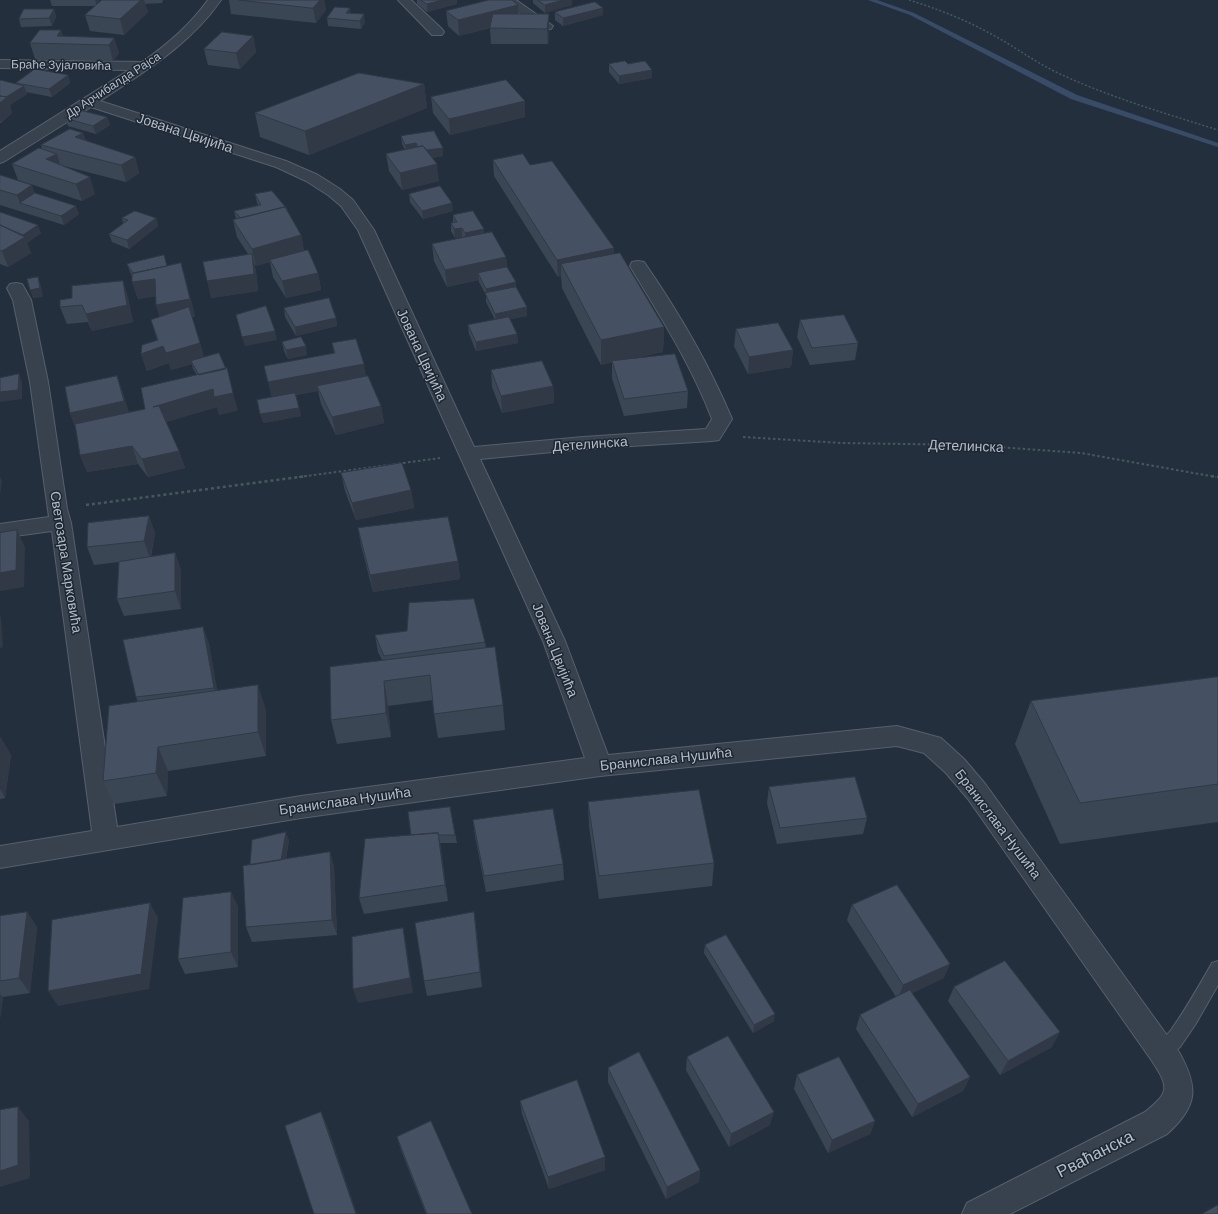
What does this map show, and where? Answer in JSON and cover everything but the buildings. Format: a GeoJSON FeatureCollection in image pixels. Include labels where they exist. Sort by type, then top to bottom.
{"type":"FeatureCollection","features":[{"type":"Feature","properties":{"kind":"street","name":"Др Арчибалда Рајса"},"geometry":{"type":"LineString","coordinates":[[0,158],[145,66],[190,30],[203,17],[215,0]]}},
{"type":"Feature","properties":{"kind":"street"},"geometry":{"type":"LineString","coordinates":[[404,0],[437,32]]}},
{"type":"Feature","properties":{"kind":"street"},"geometry":{"type":"LineString","coordinates":[[507,0],[546,26]]}},
{"type":"Feature","properties":{"kind":"street","name":"Браће Зујаловића"},"geometry":{"type":"LineString","coordinates":[[0,64],[145,66]]}},
{"type":"Feature","properties":{"kind":"street","name":"Јована Цвијића"},"geometry":{"type":"LineString","coordinates":[[89,102],[281,164],[312,178],[334,192],[347,203],[366,230],[554,641],[600,766]]}},
{"type":"Feature","properties":{"kind":"street"},"geometry":{"type":"LineString","coordinates":[[638,266],[695,359],[713,395],[722,419],[712,435]]}},
{"type":"Feature","properties":{"kind":"street","name":"Светозара Марковића"},"geometry":{"type":"LineString","coordinates":[[16,288],[22,300],[39,382],[106,839]]}},
{"type":"Feature","properties":{"kind":"street","name":"Детелинска"},"geometry":{"type":"LineString","coordinates":[[469,454],[583,443],[712,435]]}},
{"type":"Feature","properties":{"kind":"street"},"geometry":{"type":"LineString","coordinates":[[0,531],[59,516]]}},
{"type":"Feature","properties":{"kind":"street","name":"Бранислава Нушића"},"geometry":{"type":"LineString","coordinates":[[0,857],[301,807],[600,766],[897,736],[932,746],[955,766],[977,792],[1168,1060]]}},
{"type":"Feature","properties":{"kind":"street","name":"Рваћанска"},"geometry":{"type":"LineString","coordinates":[[978,1214],[1160,1120],[1170,1113],[1179,1097],[1178,1079],[1168,1060]]}},
{"type":"Feature","properties":{"kind":"lane"},"geometry":{"type":"LineString","coordinates":[[1168,1060],[1174,1042],[1218,969]]}},
{"type":"Feature","properties":{"kind":"path"},"geometry":{"type":"LineString","coordinates":[[909,0],[938,10],[978,28],[1040,64],[1084,84],[1111,95],[1218,130]]}},
{"type":"Feature","properties":{"kind":"path","name":"Детелинска"},"geometry":{"type":"LineString","coordinates":[[712,435],[842,443],[970,445],[1081,453],[1218,477]]}},
{"type":"Feature","properties":{"kind":"path"},"geometry":{"type":"LineString","coordinates":[[59,516],[469,454]]}},
{"type":"Feature","properties":{"kind":"waterway"},"geometry":{"type":"LineString","coordinates":[[871,0],[912,14],[1074,97],[1218,145]]}}]}
